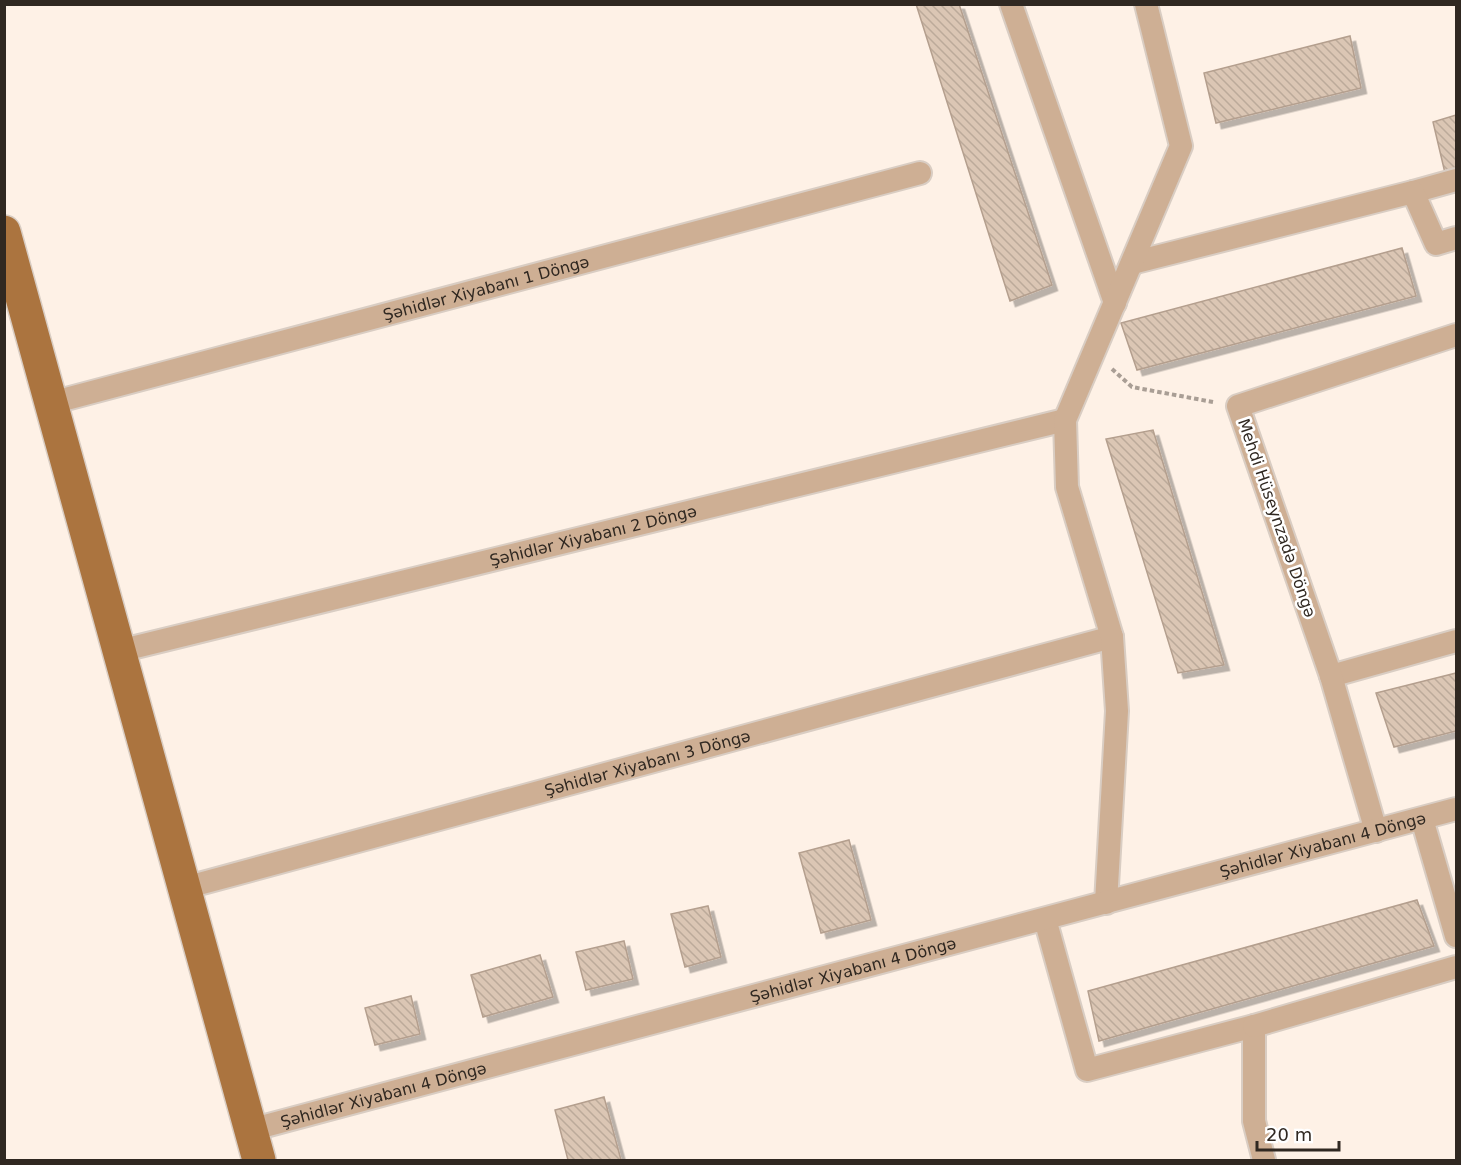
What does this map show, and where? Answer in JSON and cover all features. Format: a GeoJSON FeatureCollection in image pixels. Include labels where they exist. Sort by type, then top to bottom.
{"type":"FeatureCollection","features":[{"type":"Feature","properties":{"kind":"main road"},"geometry":{"type":"LineString","coordinates":[[4,232],[255,1145]]}},
{"type":"Feature","properties":{"kind":"street"},"geometry":{"type":"LineString","coordinates":[[1011,4],[1115,303]]}},
{"type":"Feature","properties":{"kind":"street"},"geometry":{"type":"LineString","coordinates":[[1106,903],[1117,711],[1112,637],[1067,487],[1065,420],[1181,146],[1146,4]]}},
{"type":"Feature","properties":{"kind":"street","name":"Şəhidlər Xiyabanı 1 Döngə"},"geometry":{"type":"LineString","coordinates":[[51,402],[920,173]]}},
{"type":"Feature","properties":{"kind":"street"},"geometry":{"type":"LineString","coordinates":[[1132,263],[1456,180]]}},
{"type":"Feature","properties":{"kind":"street"},"geometry":{"type":"LineString","coordinates":[[1413,192],[1436,244],[1456,238]]}},
{"type":"Feature","properties":{"kind":"street","name":"Mehdi Hüseynzadə Döngə"},"geometry":{"type":"LineString","coordinates":[[1376,831],[1331,676],[1238,406],[1456,335]]}},
{"type":"Feature","properties":{"kind":"street","name":"Şəhidlər Xiyabanı 2 Döngə"},"geometry":{"type":"LineString","coordinates":[[119,651],[1065,420]]}},
{"type":"Feature","properties":{"kind":"street","name":"Şəhidlər Xiyabanı 3 Döngə"},"geometry":{"type":"LineString","coordinates":[[184,888],[1112,637]]}},
{"type":"Feature","properties":{"kind":"street"},"geometry":{"type":"LineString","coordinates":[[1331,676],[1456,641]]}},
{"type":"Feature","properties":{"kind":"street","name":"Şəhidlər Xiyabanı 4 Döngə"},"geometry":{"type":"LineString","coordinates":[[255,1145],[1045,919],[1456,809]]}},
{"type":"Feature","properties":{"kind":"street"},"geometry":{"type":"LineString","coordinates":[[1422,819],[1456,936]]}},
{"type":"Feature","properties":{"kind":"street"},"geometry":{"type":"LineString","coordinates":[[1045,919],[1087,1070],[1254,1026],[1456,967]]}},
{"type":"Feature","properties":{"kind":"street"},"geometry":{"type":"LineString","coordinates":[[1254,1026],[1254,1121],[1264,1161]]}},
{"type":"Feature","properties":{"kind":"path"},"geometry":{"type":"LineString","coordinates":[[1094,353],[1132,387],[1238,406]]}},
{"type":"Feature","properties":{"kind":"building"},"geometry":{"type":"Polygon","coordinates":[[[916,4],[959,4],[1052,285],[1010,301],[916,4]]]}},
{"type":"Feature","properties":{"kind":"building"},"geometry":{"type":"Polygon","coordinates":[[[1350,36],[1361,88],[1216,123],[1204,73],[1350,36]]]}},
{"type":"Feature","properties":{"kind":"building"},"geometry":{"type":"Polygon","coordinates":[[[1456,115],[1456,169],[1445,173],[1433,122],[1456,115]]]}},
{"type":"Feature","properties":{"kind":"building"},"geometry":{"type":"Polygon","coordinates":[[[1402,248],[1416,296],[1137,370],[1121,323],[1402,248]]]}},
{"type":"Feature","properties":{"kind":"building"},"geometry":{"type":"Polygon","coordinates":[[[1153,430],[1224,665],[1178,673],[1106,439],[1153,430]]]}},
{"type":"Feature","properties":{"kind":"building"},"geometry":{"type":"Polygon","coordinates":[[[1456,673],[1456,731],[1394,747],[1376,693],[1456,673]]]}},
{"type":"Feature","properties":{"kind":"building"},"geometry":{"type":"Polygon","coordinates":[[[849,840],[871,920],[821,933],[799,853],[849,840]]]}},
{"type":"Feature","properties":{"kind":"building"},"geometry":{"type":"Polygon","coordinates":[[[1417,900],[1434,946],[1099,1041],[1088,991],[1417,900]]]}},
{"type":"Feature","properties":{"kind":"building"},"geometry":{"type":"Polygon","coordinates":[[[708,906],[721,957],[685,967],[671,914],[708,906]]]}},
{"type":"Feature","properties":{"kind":"building"},"geometry":{"type":"Polygon","coordinates":[[[624,941],[633,979],[586,990],[576,952],[624,941]]]}},
{"type":"Feature","properties":{"kind":"building"},"geometry":{"type":"Polygon","coordinates":[[[540,955],[553,997],[483,1017],[471,975],[540,955]]]}},
{"type":"Feature","properties":{"kind":"building"},"geometry":{"type":"Polygon","coordinates":[[[411,996],[420,1034],[375,1045],[365,1008],[411,996]]]}},
{"type":"Feature","properties":{"kind":"building"},"geometry":{"type":"Polygon","coordinates":[[[604,1097],[621,1160],[568,1160],[555,1110],[604,1097]]]}}]}
